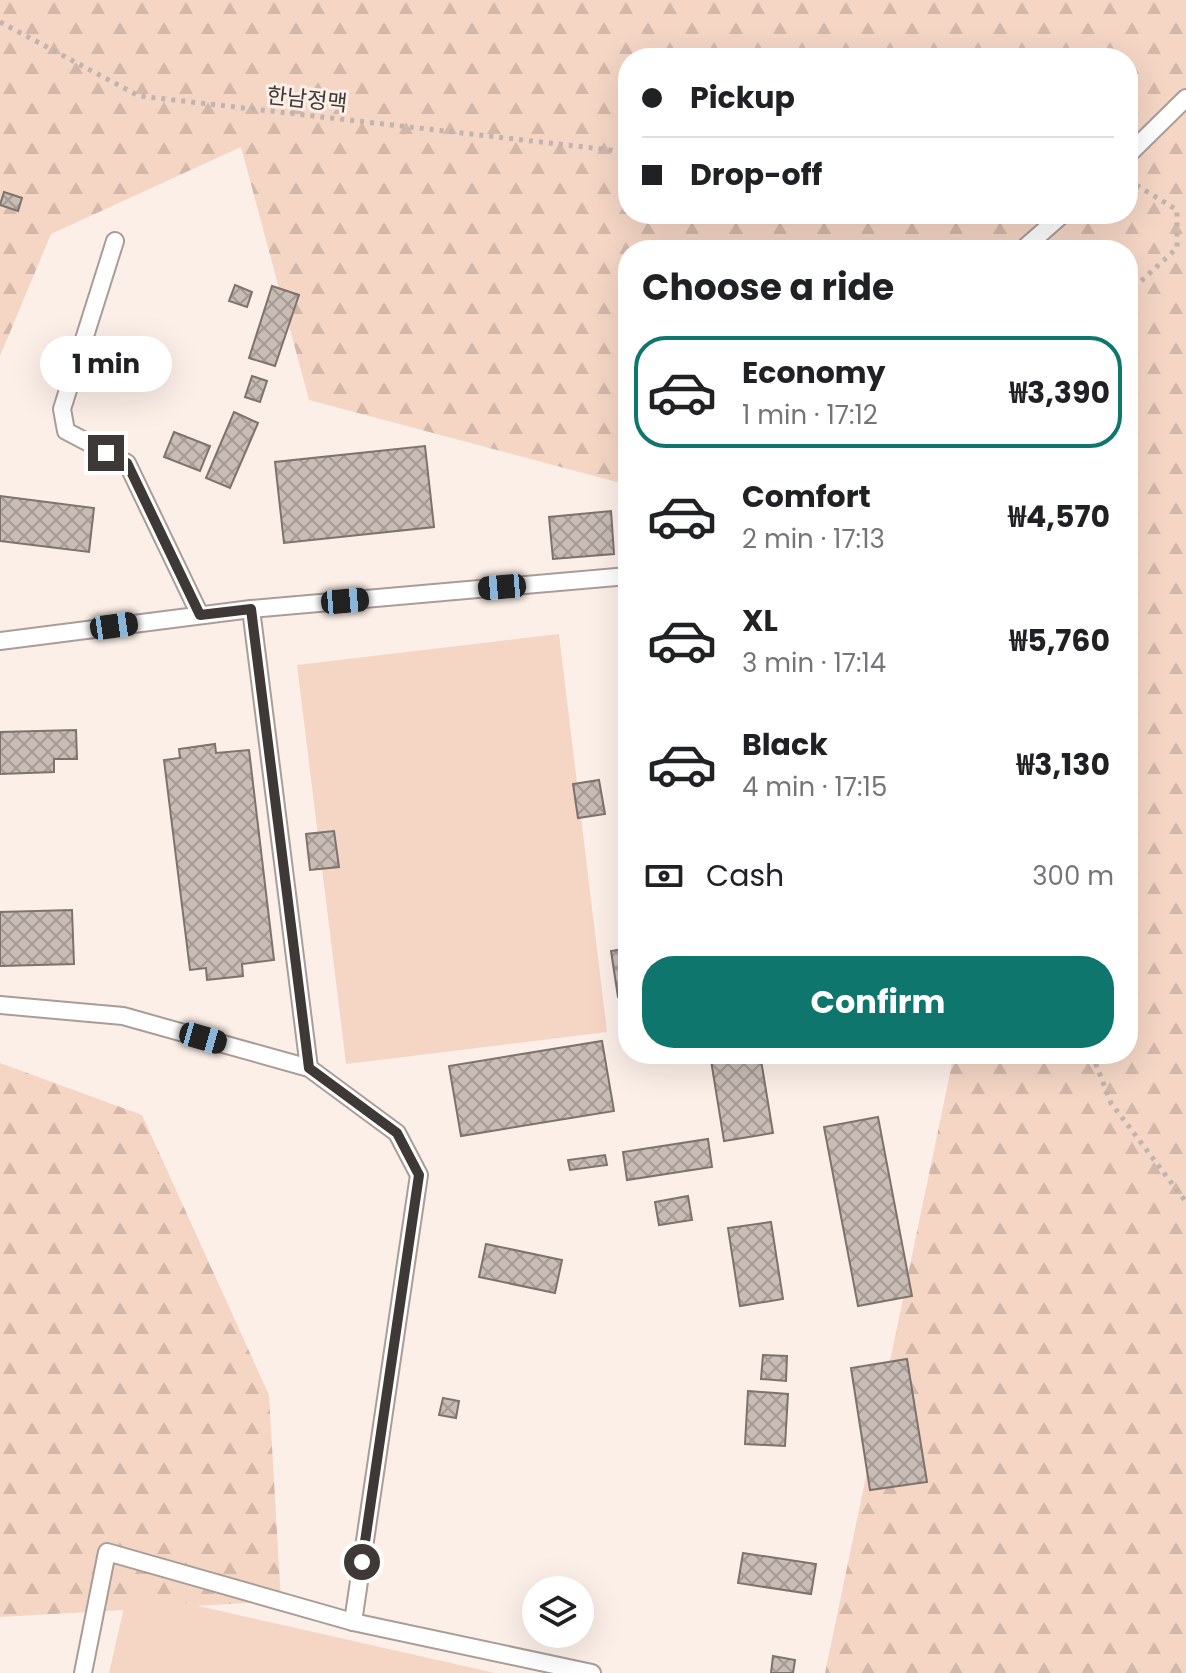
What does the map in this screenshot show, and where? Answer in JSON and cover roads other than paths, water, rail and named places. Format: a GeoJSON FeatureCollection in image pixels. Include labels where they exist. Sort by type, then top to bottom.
{"type":"FeatureCollection","features":[{"type":"Feature","properties":{"kind":"lane"},"geometry":{"type":"LineString","coordinates":[[1138,145],[1186,98]]}},
{"type":"Feature","properties":{"kind":"lane"},"geometry":{"type":"LineString","coordinates":[[1033,240],[1052,224]]}},
{"type":"Feature","properties":{"kind":"lane"},"geometry":{"type":"LineString","coordinates":[[115,241],[62,409],[66,431],[127,463],[200,615]]}},
{"type":"Feature","properties":{"kind":"lane"},"geometry":{"type":"LineString","coordinates":[[0,641],[251,609],[618,577]]}},
{"type":"Feature","properties":{"kind":"lane"},"geometry":{"type":"LineString","coordinates":[[251,609],[309,1068]]}},
{"type":"Feature","properties":{"kind":"lane"},"geometry":{"type":"LineString","coordinates":[[0,1005],[123,1016],[309,1068],[397,1133],[419,1175],[353,1622]]}},
{"type":"Feature","properties":{"kind":"lane"},"geometry":{"type":"LineString","coordinates":[[83,1673],[107,1552],[353,1622],[592,1673]]}}]}
